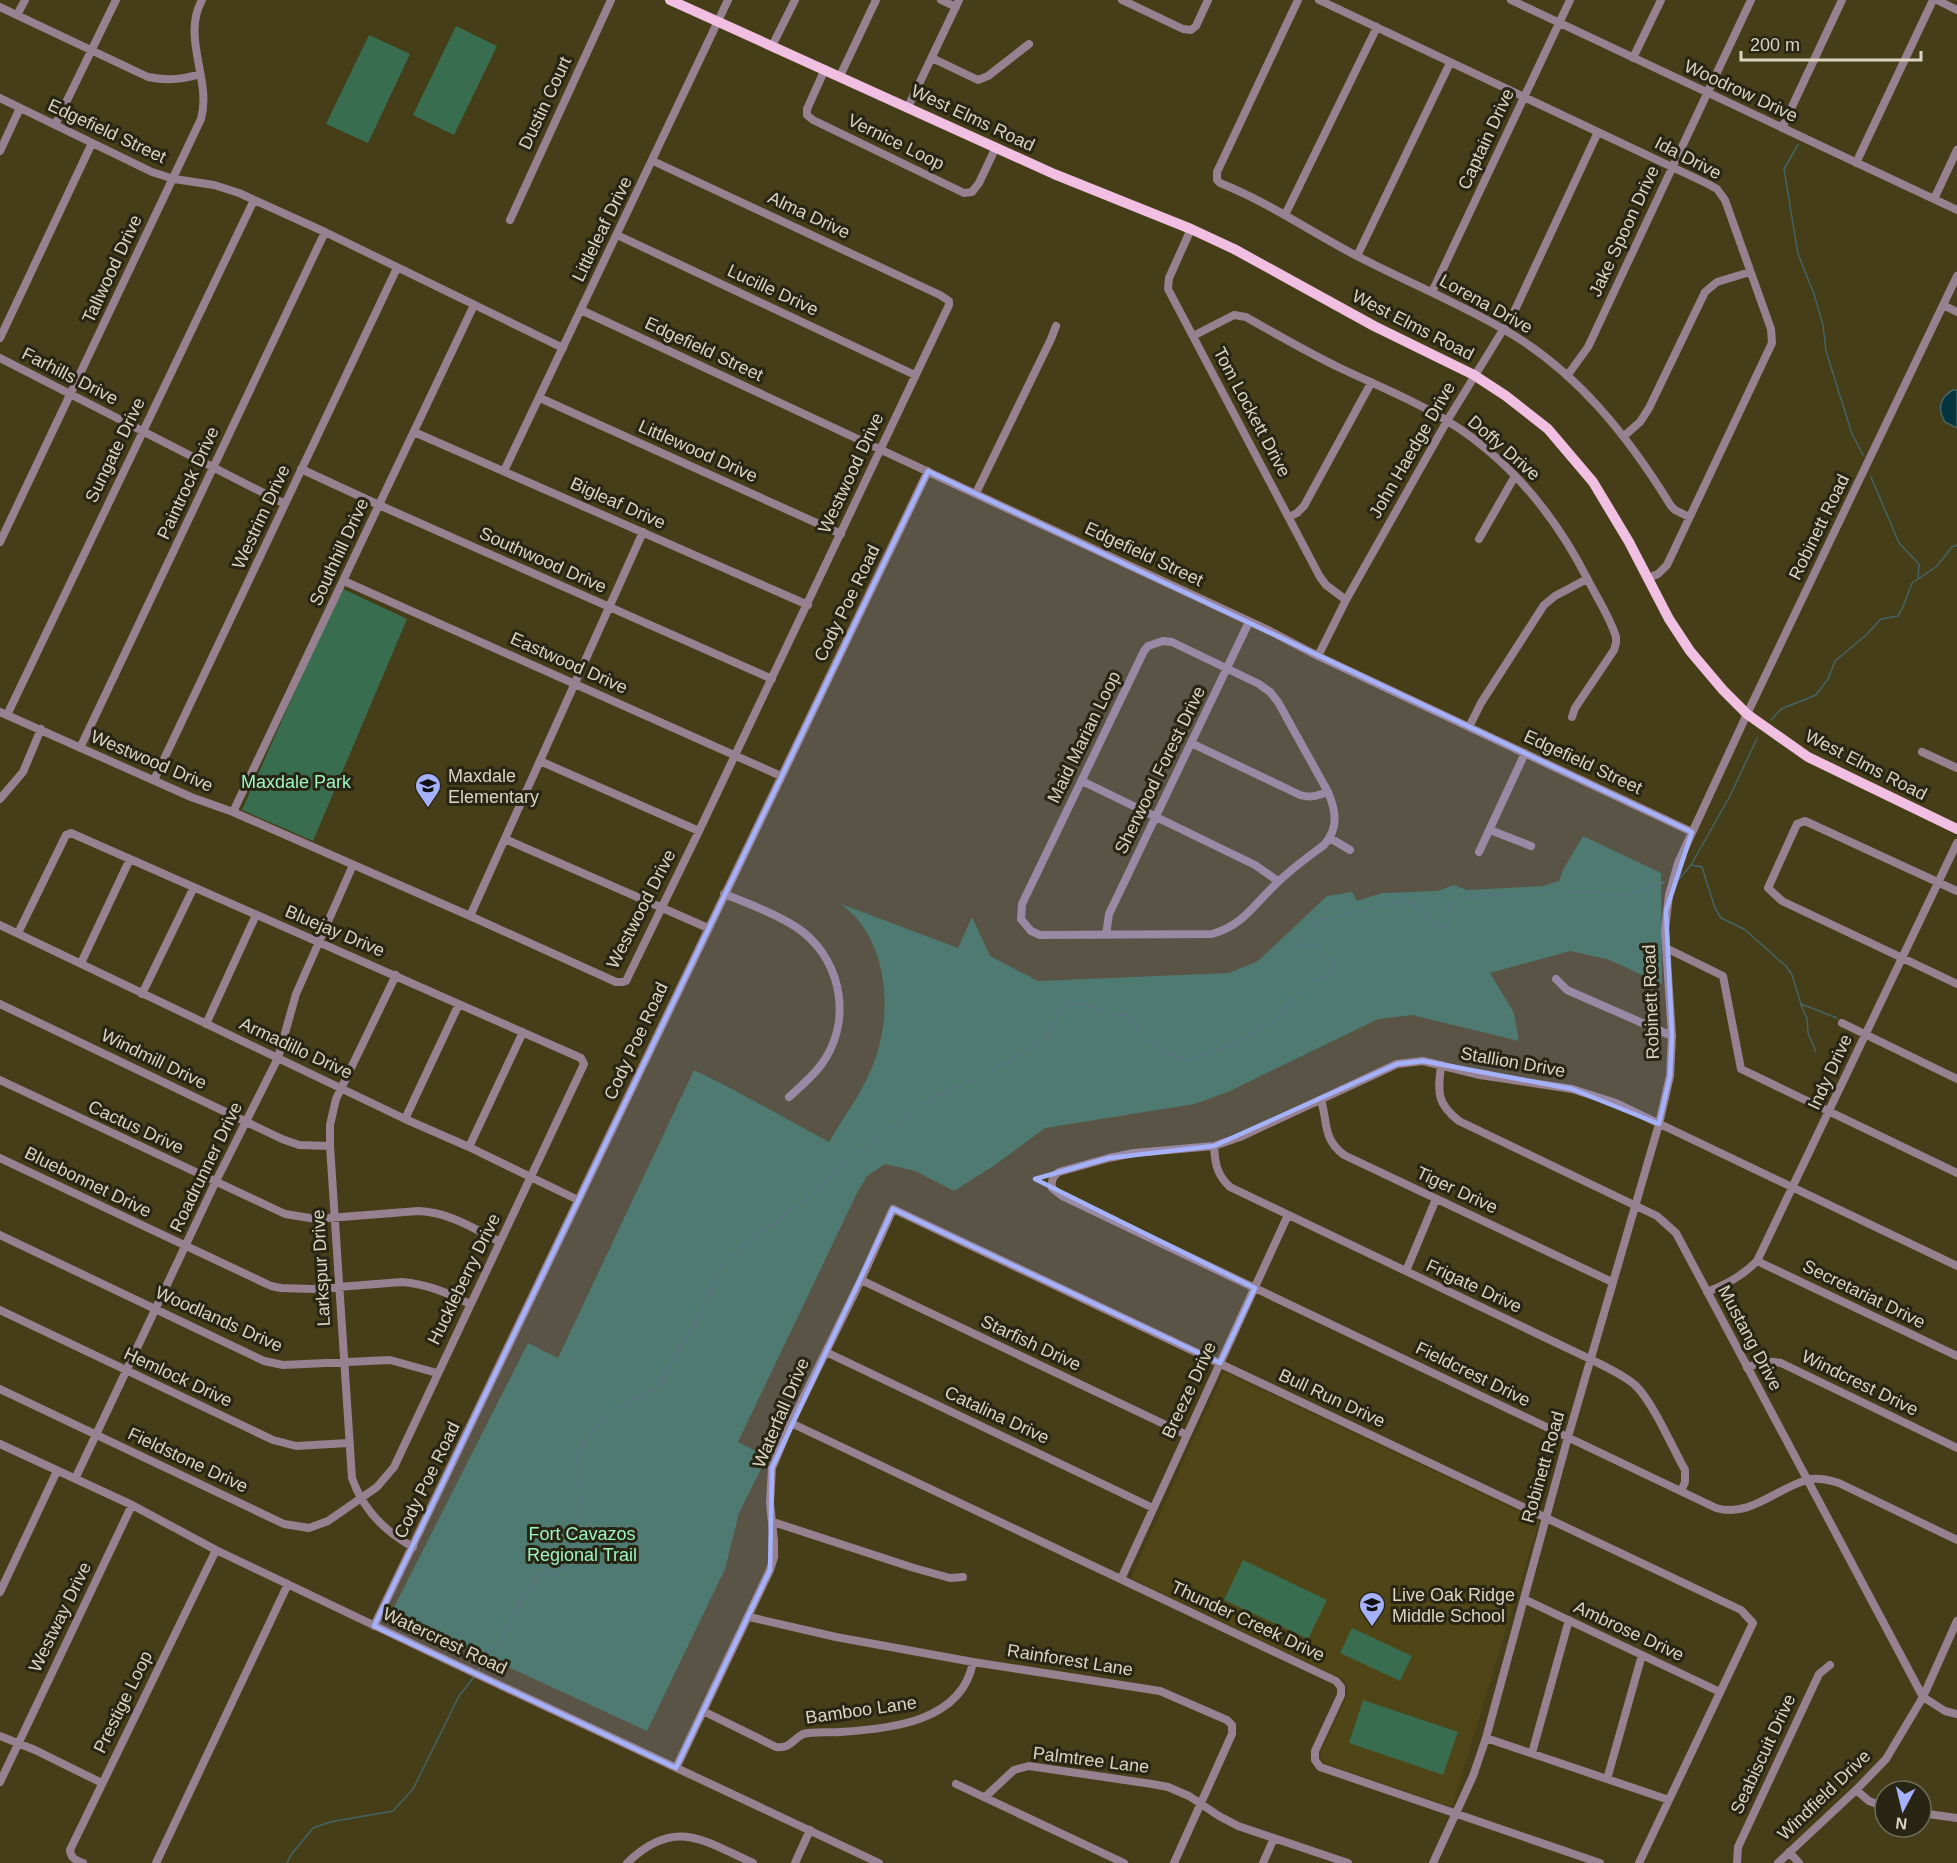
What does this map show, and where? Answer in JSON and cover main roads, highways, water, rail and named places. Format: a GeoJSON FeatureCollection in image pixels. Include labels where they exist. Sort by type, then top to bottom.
{"type":"FeatureCollection","features":[{"type":"Feature","properties":{"kind":"main road","name":"West Elms Road"},"geometry":{"type":"LineString","coordinates":[[670,0],[1054,174],[1191,229],[1234,249],[1374,326],[1474,375],[1548,429],[1593,482],[1609,506],[1669,619],[1690,651],[1747,714],[1816,761],[1957,829]]}},
{"type":"Feature","properties":{"kind":"water"},"geometry":{"type":"Polygon","coordinates":[[[1957,390],[1957,428],[1945,422],[1941,412],[1941,404],[1945,396],[1957,390]]]}},
{"type":"Feature","properties":{"kind":"waterway"},"geometry":{"type":"LineString","coordinates":[[1798,145],[1784,169],[1798,254],[1814,294],[1823,325],[1826,351],[1852,434],[1863,455]]}},
{"type":"Feature","properties":{"kind":"waterway"},"geometry":{"type":"LineString","coordinates":[[1871,477],[1899,543],[1919,564],[1918,578]]}},
{"type":"Feature","properties":{"kind":"waterway"},"geometry":{"type":"LineString","coordinates":[[1771,720],[1781,709],[1816,695],[1828,679],[1835,661],[1881,619],[1898,616],[1912,583],[1936,567],[1952,547],[1957,545]]}},
{"type":"Feature","properties":{"kind":"waterway"},"geometry":{"type":"LineString","coordinates":[[1691,865],[1730,796],[1757,738]]}},
{"type":"Feature","properties":{"kind":"waterway"},"geometry":{"type":"LineString","coordinates":[[1679,879],[1691,865],[1702,867],[1715,908],[1721,918],[1744,929],[1786,966],[1792,975],[1801,1004],[1837,1018]]}},
{"type":"Feature","properties":{"kind":"waterway"},"geometry":{"type":"LineString","coordinates":[[613,1412],[622,1405],[657,1388],[701,1312],[721,1266],[751,1239],[799,1205],[843,1165],[932,1098],[1012,1060],[1048,1036],[1062,1008],[1068,1007],[1068,1003],[1083,1004],[1111,1014],[1127,1015],[1152,1043],[1170,1054],[1189,1060],[1238,1042],[1278,1017],[1301,990],[1313,981],[1328,976],[1332,972],[1333,964],[1317,945],[1295,947],[1304,930],[1321,920],[1406,900],[1433,923],[1444,928],[1449,925],[1451,904],[1455,900],[1484,894],[1536,893],[1550,890],[1630,895],[1664,882]]}},
{"type":"Feature","properties":{"kind":"waterway"},"geometry":{"type":"LineString","coordinates":[[1801,1005],[1807,1018],[1808,1033],[1816,1052]]}},
{"type":"Feature","properties":{"kind":"waterway"},"geometry":{"type":"LineString","coordinates":[[478,1671],[540,1574],[544,1572],[556,1576],[565,1564],[581,1504],[576,1460],[591,1433],[608,1416]]}},
{"type":"Feature","properties":{"kind":"waterway"},"geometry":{"type":"LineString","coordinates":[[287,1863],[313,1828],[330,1822],[393,1811],[413,1789],[459,1696],[474,1677]]}},
{"type":"Feature","properties":{"kind":"place","name":"Maxdale Elementary"},"geometry":{"type":"Point","coordinates":[428,809]}},
{"type":"Feature","properties":{"kind":"place","name":"Live Oak Ridge Middle School"},"geometry":{"type":"Point","coordinates":[1372,1628]}},
{"type":"Feature","properties":{"kind":"park label","name":"Maxdale Park"},"geometry":{"type":"Point","coordinates":[296,782]}},
{"type":"Feature","properties":{"kind":"park label","name":"Fort Cavazos Regional Trail"},"geometry":{"type":"Point","coordinates":[582,1544]}}]}
